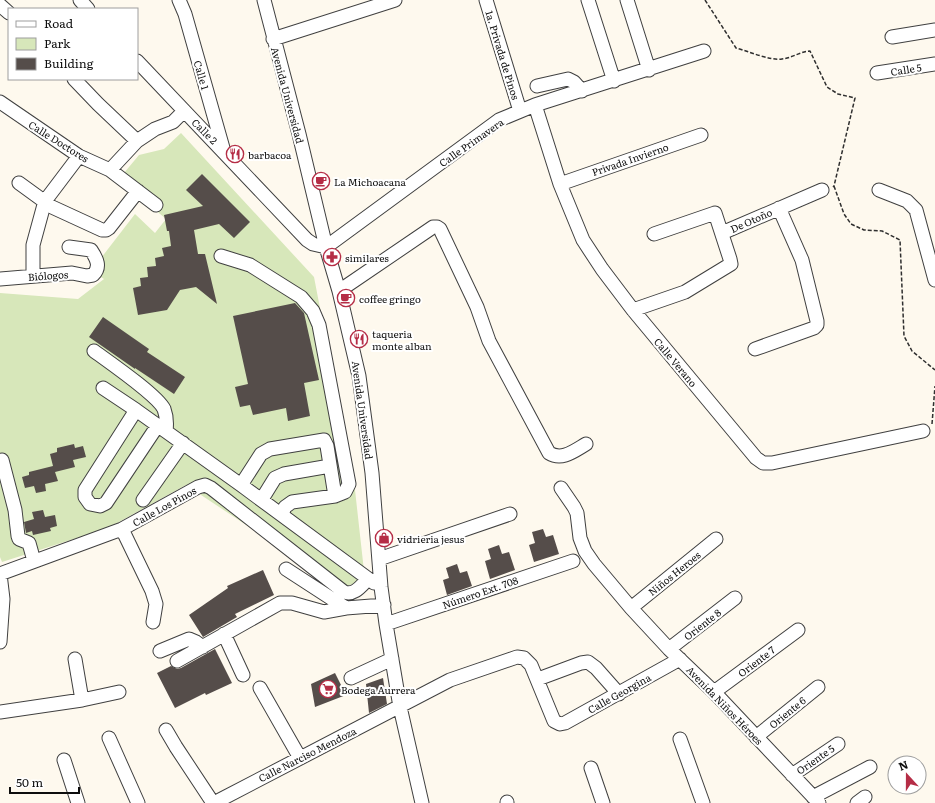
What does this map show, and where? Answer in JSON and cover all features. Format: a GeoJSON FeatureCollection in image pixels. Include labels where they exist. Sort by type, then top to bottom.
{"type":"FeatureCollection","features":[{"type":"Feature","properties":{"kind":"street"},"geometry":{"type":"LineString","coordinates":[[80,0],[87,8]]}},
{"type":"Feature","properties":{"kind":"street","name":"Calle 1"},"geometry":{"type":"LineString","coordinates":[[179,0],[185,14],[223,150]]}},
{"type":"Feature","properties":{"kind":"street","name":"Avenida Universidad"},"geometry":{"type":"LineString","coordinates":[[264,0],[299,134],[326,247],[339,291],[359,376],[372,473],[381,587],[386,624],[400,707],[422,803]]}},
{"type":"Feature","properties":{"kind":"street"},"geometry":{"type":"LineString","coordinates":[[273,39],[395,0]]}},
{"type":"Feature","properties":{"kind":"street","name":"1a. Privada de Pinos"},"geometry":{"type":"LineString","coordinates":[[486,0],[520,111]]}},
{"type":"Feature","properties":{"kind":"street"},"geometry":{"type":"LineString","coordinates":[[588,0],[614,81]]}},
{"type":"Feature","properties":{"kind":"street"},"geometry":{"type":"LineString","coordinates":[[627,0],[649,70]]}},
{"type":"Feature","properties":{"kind":"street"},"geometry":{"type":"LineString","coordinates":[[0,5],[8,12]]}},
{"type":"Feature","properties":{"kind":"street"},"geometry":{"type":"LineString","coordinates":[[892,37],[935,30]]}},
{"type":"Feature","properties":{"kind":"street","name":"Calle Primavera"},"geometry":{"type":"LineString","coordinates":[[326,247],[499,120],[535,105],[649,70],[704,51]]}},
{"type":"Feature","properties":{"kind":"street","name":"Calle 2"},"geometry":{"type":"LineString","coordinates":[[138,61],[307,240],[313,244],[326,247]]}},
{"type":"Feature","properties":{"kind":"street","name":"Calle 5"},"geometry":{"type":"LineString","coordinates":[[877,73],[935,64]]}},
{"type":"Feature","properties":{"kind":"street"},"geometry":{"type":"LineString","coordinates":[[537,86],[568,79],[574,82],[582,91]]}},
{"type":"Feature","properties":{"kind":"street"},"geometry":{"type":"LineString","coordinates":[[75,80],[137,141]]}},
{"type":"Feature","properties":{"kind":"street","name":"Calle Doctores"},"geometry":{"type":"LineString","coordinates":[[0,102],[79,156],[110,170],[156,205]]}},
{"type":"Feature","properties":{"kind":"street","name":"Calle Verano"},"geometry":{"type":"LineString","coordinates":[[535,105],[560,184],[583,240],[602,269],[633,310],[756,458],[763,463],[772,464],[923,430]]}},
{"type":"Feature","properties":{"kind":"street"},"geometry":{"type":"LineString","coordinates":[[110,170],[137,141],[155,129],[172,122],[184,111]]}},
{"type":"Feature","properties":{"kind":"street","name":"Privada Invierno"},"geometry":{"type":"LineString","coordinates":[[560,184],[701,134]]}},
{"type":"Feature","properties":{"kind":"street"},"geometry":{"type":"LineString","coordinates":[[33,276],[33,245],[45,201],[79,156]]}},
{"type":"Feature","properties":{"kind":"street"},"geometry":{"type":"LineString","coordinates":[[19,183],[52,207],[102,230],[110,228],[138,191]]}},
{"type":"Feature","properties":{"kind":"street","name":"De Otoño"},"geometry":{"type":"LineString","coordinates":[[633,310],[685,292],[731,264],[722,233],[828,188]]}},
{"type":"Feature","properties":{"kind":"street"},"geometry":{"type":"LineString","coordinates":[[879,190],[907,201],[916,210],[935,280]]}},
{"type":"Feature","properties":{"kind":"street"},"geometry":{"type":"LineString","coordinates":[[755,349],[814,328],[817,325],[802,260],[779,208]]}},
{"type":"Feature","properties":{"kind":"street"},"geometry":{"type":"LineString","coordinates":[[654,234],[714,213],[722,233]]}},
{"type":"Feature","properties":{"kind":"street"},"geometry":{"type":"LineString","coordinates":[[339,291],[433,227],[438,227],[477,307],[489,341],[549,452],[554,456],[563,456],[586,444]]}},
{"type":"Feature","properties":{"kind":"street","name":"Biólogos"},"geometry":{"type":"LineString","coordinates":[[0,279],[72,273],[87,276],[93,275],[97,271],[98,260],[91,250],[69,247]]}},
{"type":"Feature","properties":{"kind":"street"},"geometry":{"type":"LineString","coordinates":[[221,256],[250,265],[301,297],[313,310],[320,332],[349,484],[345,492],[335,496],[292,502],[285,507],[282,514]]}},
{"type":"Feature","properties":{"kind":"street"},"geometry":{"type":"LineString","coordinates":[[94,351],[155,398],[163,408],[167,418],[162,428],[106,503],[100,506],[90,504],[85,497],[85,490],[136,410]]}},
{"type":"Feature","properties":{"kind":"street"},"geometry":{"type":"LineString","coordinates":[[103,388],[262,499],[368,580],[381,587]]}},
{"type":"Feature","properties":{"kind":"street"},"geometry":{"type":"LineString","coordinates":[[241,485],[261,454],[270,449],[324,440],[327,446],[335,496]]}},
{"type":"Feature","properties":{"kind":"street"},"geometry":{"type":"LineString","coordinates":[[143,500],[183,443]]}},
{"type":"Feature","properties":{"kind":"street"},"geometry":{"type":"LineString","coordinates":[[2,460],[15,510],[18,536],[19,538],[29,542],[34,561]]}},
{"type":"Feature","properties":{"kind":"street"},"geometry":{"type":"LineString","coordinates":[[262,499],[276,478],[284,474],[330,466]]}},
{"type":"Feature","properties":{"kind":"street","name":"Calle Los Pinos"},"geometry":{"type":"LineString","coordinates":[[0,574],[122,529],[198,487],[205,485],[211,488],[344,592],[354,592],[368,580]]}},
{"type":"Feature","properties":{"kind":"street","name":"Avenida Niños Héroes"},"geometry":{"type":"LineString","coordinates":[[561,488],[577,513],[580,538],[585,551],[594,564],[631,608],[669,649],[714,692],[816,800]]}},
{"type":"Feature","properties":{"kind":"street"},"geometry":{"type":"LineString","coordinates":[[379,559],[510,514]]}},
{"type":"Feature","properties":{"kind":"street"},"geometry":{"type":"LineString","coordinates":[[122,529],[152,592],[156,604],[153,622]]}},
{"type":"Feature","properties":{"kind":"street","name":"Niños Heroes"},"geometry":{"type":"LineString","coordinates":[[631,608],[716,539]]}},
{"type":"Feature","properties":{"kind":"street","name":"Número Ext. 708"},"geometry":{"type":"LineString","coordinates":[[386,624],[574,561]]}},
{"type":"Feature","properties":{"kind":"street"},"geometry":{"type":"LineString","coordinates":[[286,569],[346,608]]}},
{"type":"Feature","properties":{"kind":"street"},"geometry":{"type":"LineString","coordinates":[[0,574],[3,599],[0,642]]}},
{"type":"Feature","properties":{"kind":"street","name":"Oriente 8"},"geometry":{"type":"LineString","coordinates":[[669,649],[734,598]]}},
{"type":"Feature","properties":{"kind":"street"},"geometry":{"type":"LineString","coordinates":[[177,660],[280,604],[292,603],[324,612],[346,608],[384,605]]}},
{"type":"Feature","properties":{"kind":"street","name":"Oriente 7"},"geometry":{"type":"LineString","coordinates":[[714,692],[798,630]]}},
{"type":"Feature","properties":{"kind":"street"},"geometry":{"type":"LineString","coordinates":[[224,634],[243,675]]}},
{"type":"Feature","properties":{"kind":"street"},"geometry":{"type":"LineString","coordinates":[[160,651],[189,639],[203,646]]}},
{"type":"Feature","properties":{"kind":"street","name":"Calle Narciso Mendoza"},"geometry":{"type":"LineString","coordinates":[[213,803],[450,680],[516,657],[521,657],[527,660],[531,665],[552,716],[557,724]]}},
{"type":"Feature","properties":{"kind":"street"},"geometry":{"type":"LineString","coordinates":[[351,678],[392,658]]}},
{"type":"Feature","properties":{"kind":"street"},"geometry":{"type":"LineString","coordinates":[[75,659],[82,700]]}},
{"type":"Feature","properties":{"kind":"street","name":"Calle Georgina"},"geometry":{"type":"LineString","coordinates":[[557,724],[565,723],[680,659]]}},
{"type":"Feature","properties":{"kind":"street"},"geometry":{"type":"LineString","coordinates":[[538,679],[581,663],[588,662],[596,668],[618,694]]}},
{"type":"Feature","properties":{"kind":"street","name":"Oriente 6"},"geometry":{"type":"LineString","coordinates":[[756,736],[818,687]]}},
{"type":"Feature","properties":{"kind":"street"},"geometry":{"type":"LineString","coordinates":[[260,688],[300,758]]}},
{"type":"Feature","properties":{"kind":"street"},"geometry":{"type":"LineString","coordinates":[[0,712],[82,700],[119,692]]}},
{"type":"Feature","properties":{"kind":"street"},"geometry":{"type":"LineString","coordinates":[[166,730],[213,803]]}},
{"type":"Feature","properties":{"kind":"street"},"geometry":{"type":"LineString","coordinates":[[108,738],[138,803]]}},
{"type":"Feature","properties":{"kind":"street"},"geometry":{"type":"LineString","coordinates":[[680,739],[703,803]]}},
{"type":"Feature","properties":{"kind":"street","name":"Oriente 5"},"geometry":{"type":"LineString","coordinates":[[792,775],[838,744]]}},
{"type":"Feature","properties":{"kind":"street"},"geometry":{"type":"LineString","coordinates":[[64,760],[78,803]]}},
{"type":"Feature","properties":{"kind":"street"},"geometry":{"type":"LineString","coordinates":[[816,800],[870,767]]}},
{"type":"Feature","properties":{"kind":"street"},"geometry":{"type":"LineString","coordinates":[[591,768],[604,803]]}},
{"type":"Feature","properties":{"kind":"path"},"geometry":{"type":"LineString","coordinates":[[705,0],[736,48],[772,58],[782,59],[810,51],[827,87],[838,94],[855,98],[828,188],[851,224],[864,230],[882,231],[900,240],[904,336],[912,351],[935,370]]}},
{"type":"Feature","properties":{"kind":"path"},"geometry":{"type":"LineString","coordinates":[[923,430],[933,428],[931,423],[935,386]]}},
{"type":"Feature","properties":{"kind":"green space"},"geometry":{"type":"Polygon","coordinates":[[[181,133],[314,277],[355,490],[365,580],[341,588],[186,485],[108,528],[2,562],[0,557],[0,293],[78,299],[104,279],[91,271],[135,214],[155,233],[166,219],[119,179],[139,155],[164,149],[181,133]]]}},
{"type":"Feature","properties":{"kind":"building"},"geometry":{"type":"Polygon","coordinates":[[[202,174],[250,222],[234,238],[219,224],[194,230],[198,254],[205,254],[217,304],[196,287],[180,290],[167,310],[138,315],[133,288],[141,286],[140,278],[148,277],[147,267],[156,266],[155,258],[164,256],[162,248],[171,246],[169,231],[167,231],[164,215],[203,206],[186,190],[202,174]]]}},
{"type":"Feature","properties":{"kind":"building"},"geometry":{"type":"Polygon","coordinates":[[[295,303],[304,313],[319,380],[304,383],[310,416],[288,421],[286,408],[253,415],[250,405],[240,407],[235,387],[248,384],[233,316],[295,303]]]}},
{"type":"Feature","properties":{"kind":"building"},"geometry":{"type":"Polygon","coordinates":[[[103,317],[149,349],[147,352],[185,377],[174,394],[89,337],[103,317]]]}},
{"type":"Feature","properties":{"kind":"building"},"geometry":{"type":"Polygon","coordinates":[[[74,444],[75,448],[83,446],[86,457],[73,460],[75,467],[55,472],[58,481],[45,484],[46,491],[36,493],[34,486],[25,488],[22,477],[29,475],[29,472],[53,466],[50,454],[57,452],[57,448],[74,444]]]}},
{"type":"Feature","properties":{"kind":"building"},"geometry":{"type":"Polygon","coordinates":[[[43,510],[45,517],[55,515],[57,526],[50,528],[51,531],[33,535],[32,531],[26,533],[24,522],[34,519],[32,512],[43,510]]]}},
{"type":"Feature","properties":{"kind":"building"},"geometry":{"type":"Polygon","coordinates":[[[543,529],[546,537],[553,535],[559,554],[534,562],[529,545],[535,543],[532,532],[543,529]]]}},
{"type":"Feature","properties":{"kind":"building"},"geometry":{"type":"Polygon","coordinates":[[[499,545],[502,554],[509,552],[515,570],[490,579],[485,561],[491,559],[488,549],[499,545]]]}},
{"type":"Feature","properties":{"kind":"building"},"geometry":{"type":"Polygon","coordinates":[[[457,564],[460,573],[467,571],[472,586],[447,595],[443,580],[449,578],[446,568],[457,564]]]}},
{"type":"Feature","properties":{"kind":"building"},"geometry":{"type":"Polygon","coordinates":[[[263,570],[274,595],[235,614],[237,617],[203,637],[189,615],[228,588],[227,586],[263,570]]]}},
{"type":"Feature","properties":{"kind":"building"},"geometry":{"type":"Polygon","coordinates":[[[215,649],[232,683],[206,695],[205,693],[175,708],[157,673],[171,666],[177,669],[181,668],[215,649]]]}},
{"type":"Feature","properties":{"kind":"building","name":"Bodega Aurrera"},"geometry":{"type":"Polygon","coordinates":[[[335,673],[346,695],[315,707],[311,684],[335,673]]]}},
{"type":"Feature","properties":{"kind":"building"},"geometry":{"type":"Polygon","coordinates":[[[383,678],[387,704],[369,713],[366,684],[383,678]]]}},
{"type":"Feature","properties":{"kind":"place","name":"barbacoa"},"geometry":{"type":"Point","coordinates":[235,154]}},
{"type":"Feature","properties":{"kind":"place","name":"La Michoacana"},"geometry":{"type":"Point","coordinates":[321,181]}},
{"type":"Feature","properties":{"kind":"place","name":"similares"},"geometry":{"type":"Point","coordinates":[332,257]}},
{"type":"Feature","properties":{"kind":"place","name":"coffee gringo"},"geometry":{"type":"Point","coordinates":[346,298]}},
{"type":"Feature","properties":{"kind":"place","name":"taqueria monte alban"},"geometry":{"type":"Point","coordinates":[359,339]}},
{"type":"Feature","properties":{"kind":"place","name":"vidrieria jesus"},"geometry":{"type":"Point","coordinates":[384,538]}},
{"type":"Feature","properties":{"kind":"place","name":"Bodega Aurrera"},"geometry":{"type":"Point","coordinates":[328,689]}}]}
